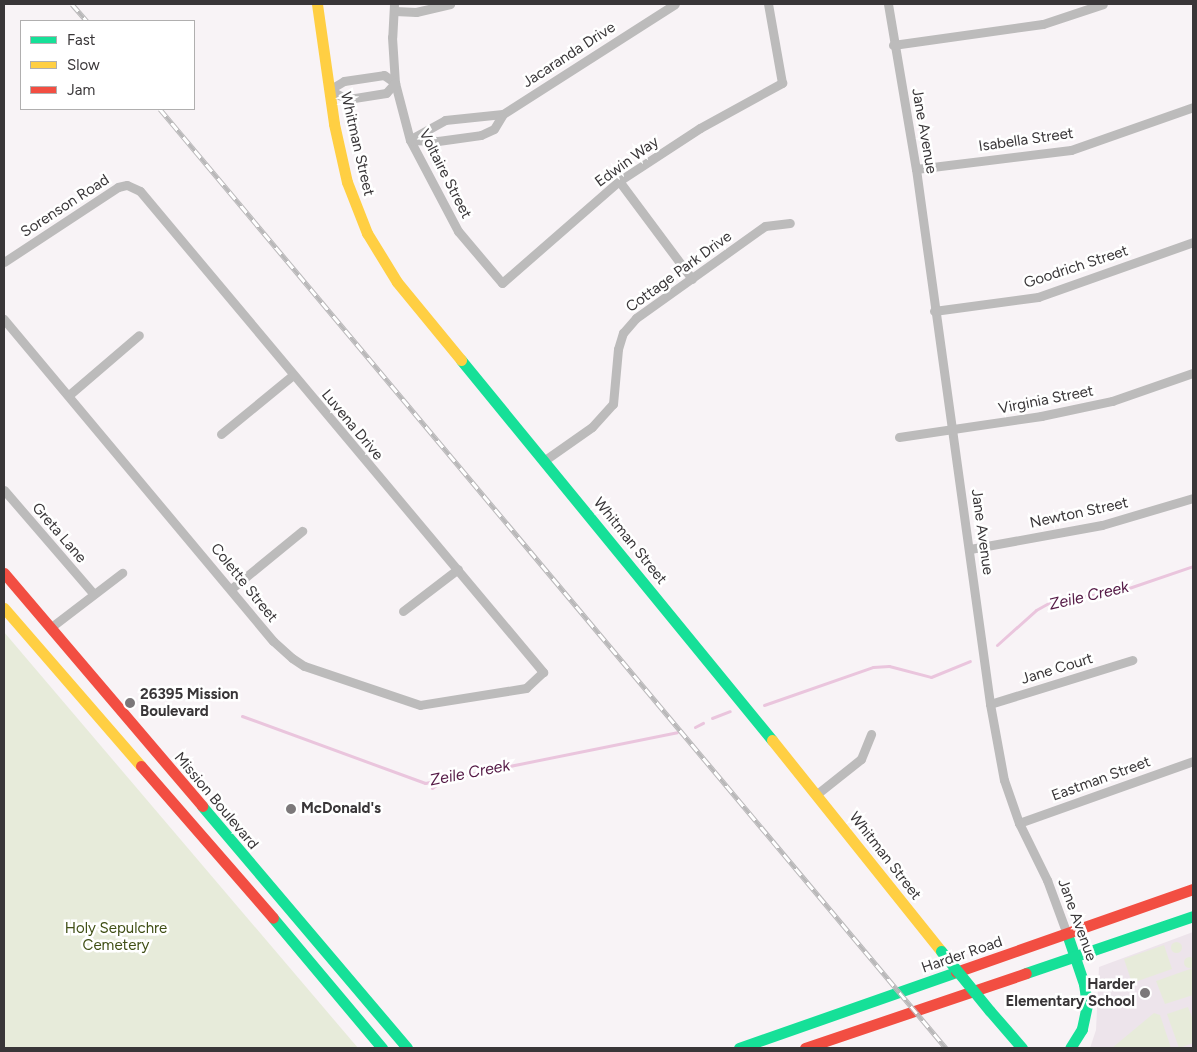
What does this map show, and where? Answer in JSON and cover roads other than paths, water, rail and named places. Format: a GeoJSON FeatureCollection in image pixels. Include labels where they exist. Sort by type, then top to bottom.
{"type":"FeatureCollection","features":[{"type":"Feature","properties":{"kind":"main road","name":"Whitman Street"},"geometry":{"type":"LineString","coordinates":[[317,4],[329,90],[347,182],[380,257],[414,305],[545,460],[817,794],[941,951],[1022,1048]]}},
{"type":"Feature","properties":{"kind":"main road","name":"Mission Boulevard"},"geometry":{"type":"LineString","coordinates":[[4,573],[407,1048]]}},
{"type":"Feature","properties":{"kind":"main road"},"geometry":{"type":"LineString","coordinates":[[4,608],[382,1048]]}},
{"type":"Feature","properties":{"kind":"main road"},"geometry":{"type":"LineString","coordinates":[[208,844],[232,855],[259,887],[271,888]]}},
{"type":"Feature","properties":{"kind":"main road","name":"Harder Road"},"geometry":{"type":"LineString","coordinates":[[739,1048],[1067,934],[1193,888]]}},
{"type":"Feature","properties":{"kind":"main road"},"geometry":{"type":"LineString","coordinates":[[805,1048],[1076,958],[1193,916]]}},
{"type":"Feature","properties":{"kind":"main road","name":"Jane Avenue"},"geometry":{"type":"LineString","coordinates":[[1067,934],[1076,958],[1087,1005],[1082,1029],[1070,1048]]}},
{"type":"Feature","properties":{"kind":"street"},"geometry":{"type":"LineString","coordinates":[[394,7],[416,12],[450,4]]}},
{"type":"Feature","properties":{"kind":"street","name":"Jacaranda Drive"},"geometry":{"type":"LineString","coordinates":[[410,140],[438,141],[481,135],[494,129],[503,114],[675,4]]}},
{"type":"Feature","properties":{"kind":"street","name":"Edwin Way"},"geometry":{"type":"LineString","coordinates":[[502,283],[620,181],[700,128],[782,83],[768,4]]}},
{"type":"Feature","properties":{"kind":"street","name":"Jane Avenue"},"geometry":{"type":"LineString","coordinates":[[888,4],[893,46],[916,169],[934,311],[970,549],[990,704],[1004,780],[1019,824],[1047,880],[1067,934]]}},
{"type":"Feature","properties":{"kind":"street"},"geometry":{"type":"LineString","coordinates":[[893,46],[1043,24],[1103,4]]}},
{"type":"Feature","properties":{"kind":"street","name":"Voltaire Street"},"geometry":{"type":"LineString","coordinates":[[394,7],[392,36],[395,83],[410,140],[458,231],[502,283]]}},
{"type":"Feature","properties":{"kind":"street"},"geometry":{"type":"LineString","coordinates":[[384,75],[395,83],[386,93],[347,99],[329,90],[344,81],[384,75]]}},
{"type":"Feature","properties":{"kind":"street","name":"Isabella Street"},"geometry":{"type":"LineString","coordinates":[[916,169],[1072,150],[1193,107]]}},
{"type":"Feature","properties":{"kind":"street","name":"Jacaranda Drive"},"geometry":{"type":"LineString","coordinates":[[410,140],[446,120],[503,114]]}},
{"type":"Feature","properties":{"kind":"street"},"geometry":{"type":"LineString","coordinates":[[620,181],[692,279]]}},
{"type":"Feature","properties":{"kind":"street","name":"Sorenson Road"},"geometry":{"type":"LineString","coordinates":[[4,262],[118,187],[134,187],[143,194]]}},
{"type":"Feature","properties":{"kind":"street","name":"Luvena Drive"},"geometry":{"type":"LineString","coordinates":[[143,194],[293,376],[458,569],[543,672]]}},
{"type":"Feature","properties":{"kind":"street","name":"Cottage Park Drive"},"geometry":{"type":"LineString","coordinates":[[545,460],[592,427],[613,404],[623,333],[636,318],[765,226],[790,223]]}},
{"type":"Feature","properties":{"kind":"street","name":"Goodrich Street"},"geometry":{"type":"LineString","coordinates":[[934,311],[1038,297],[1193,242]]}},
{"type":"Feature","properties":{"kind":"street","name":"Colette Street"},"geometry":{"type":"LineString","coordinates":[[4,319],[273,641],[304,666],[408,703],[431,705],[526,688],[543,672]]}},
{"type":"Feature","properties":{"kind":"street"},"geometry":{"type":"LineString","coordinates":[[69,395],[139,335]]}},
{"type":"Feature","properties":{"kind":"street","name":"Virginia Street"},"geometry":{"type":"LineString","coordinates":[[899,437],[952,430],[1112,401],[1193,373]]}},
{"type":"Feature","properties":{"kind":"street"},"geometry":{"type":"LineString","coordinates":[[221,434],[293,376]]}},
{"type":"Feature","properties":{"kind":"street","name":"Greta Lane"},"geometry":{"type":"LineString","coordinates":[[4,490],[93,593]]}},
{"type":"Feature","properties":{"kind":"street","name":"Newton Street"},"geometry":{"type":"LineString","coordinates":[[970,549],[1102,525],[1193,498]]}},
{"type":"Feature","properties":{"kind":"street"},"geometry":{"type":"LineString","coordinates":[[231,589],[302,531]]}},
{"type":"Feature","properties":{"kind":"street"},"geometry":{"type":"LineString","coordinates":[[403,611],[458,569]]}},
{"type":"Feature","properties":{"kind":"street"},"geometry":{"type":"LineString","coordinates":[[50,628],[93,593],[122,573]]}},
{"type":"Feature","properties":{"kind":"street","name":"Jane Court"},"geometry":{"type":"LineString","coordinates":[[990,704],[1132,660]]}},
{"type":"Feature","properties":{"kind":"street"},"geometry":{"type":"LineString","coordinates":[[817,794],[862,759],[871,734]]}},
{"type":"Feature","properties":{"kind":"street","name":"Eastman Street"},"geometry":{"type":"LineString","coordinates":[[1019,824],[1193,761]]}},
{"type":"Feature","properties":{"kind":"waterway","name":"Zeile Creek"},"geometry":{"type":"LineString","coordinates":[[997,645],[1036,610],[1052,601],[1120,591],[1193,566]]}},
{"type":"Feature","properties":{"kind":"waterway","name":"Zeile Creek"},"geometry":{"type":"LineString","coordinates":[[764,705],[873,667],[889,666],[931,677],[970,661]]}},
{"type":"Feature","properties":{"kind":"waterway","name":"Zeile Creek"},"geometry":{"type":"LineString","coordinates":[[712,718],[730,711]]}},
{"type":"Feature","properties":{"kind":"waterway","name":"Zeile Creek"},"geometry":{"type":"LineString","coordinates":[[242,716],[425,783],[677,732]]}},
{"type":"Feature","properties":{"kind":"waterway","name":"Zeile Creek"},"geometry":{"type":"LineString","coordinates":[[695,727],[703,723]]}},
{"type":"Feature","properties":{"kind":"waterway"},"geometry":{"type":"LineString","coordinates":[[432,788],[439,783]]}},
{"type":"Feature","properties":{"kind":"railway"},"geometry":{"type":"LineString","coordinates":[[72,4],[86,20]]}},
{"type":"Feature","properties":{"kind":"railway"},"geometry":{"type":"LineString","coordinates":[[161,110],[946,1048]]}},
{"type":"Feature","properties":{"kind":"place","name":"26395 Mission Boulevard"},"geometry":{"type":"Point","coordinates":[130,703]}},
{"type":"Feature","properties":{"kind":"place","name":"McDonald's"},"geometry":{"type":"Point","coordinates":[291,809]}},
{"type":"Feature","properties":{"kind":"place","name":"Harder Elementary School"},"geometry":{"type":"Point","coordinates":[1145,993]}},
{"type":"Feature","properties":{"kind":"park label","name":"Holy Sepulchre Cemetery"},"geometry":{"type":"Point","coordinates":[116,936]}}]}
